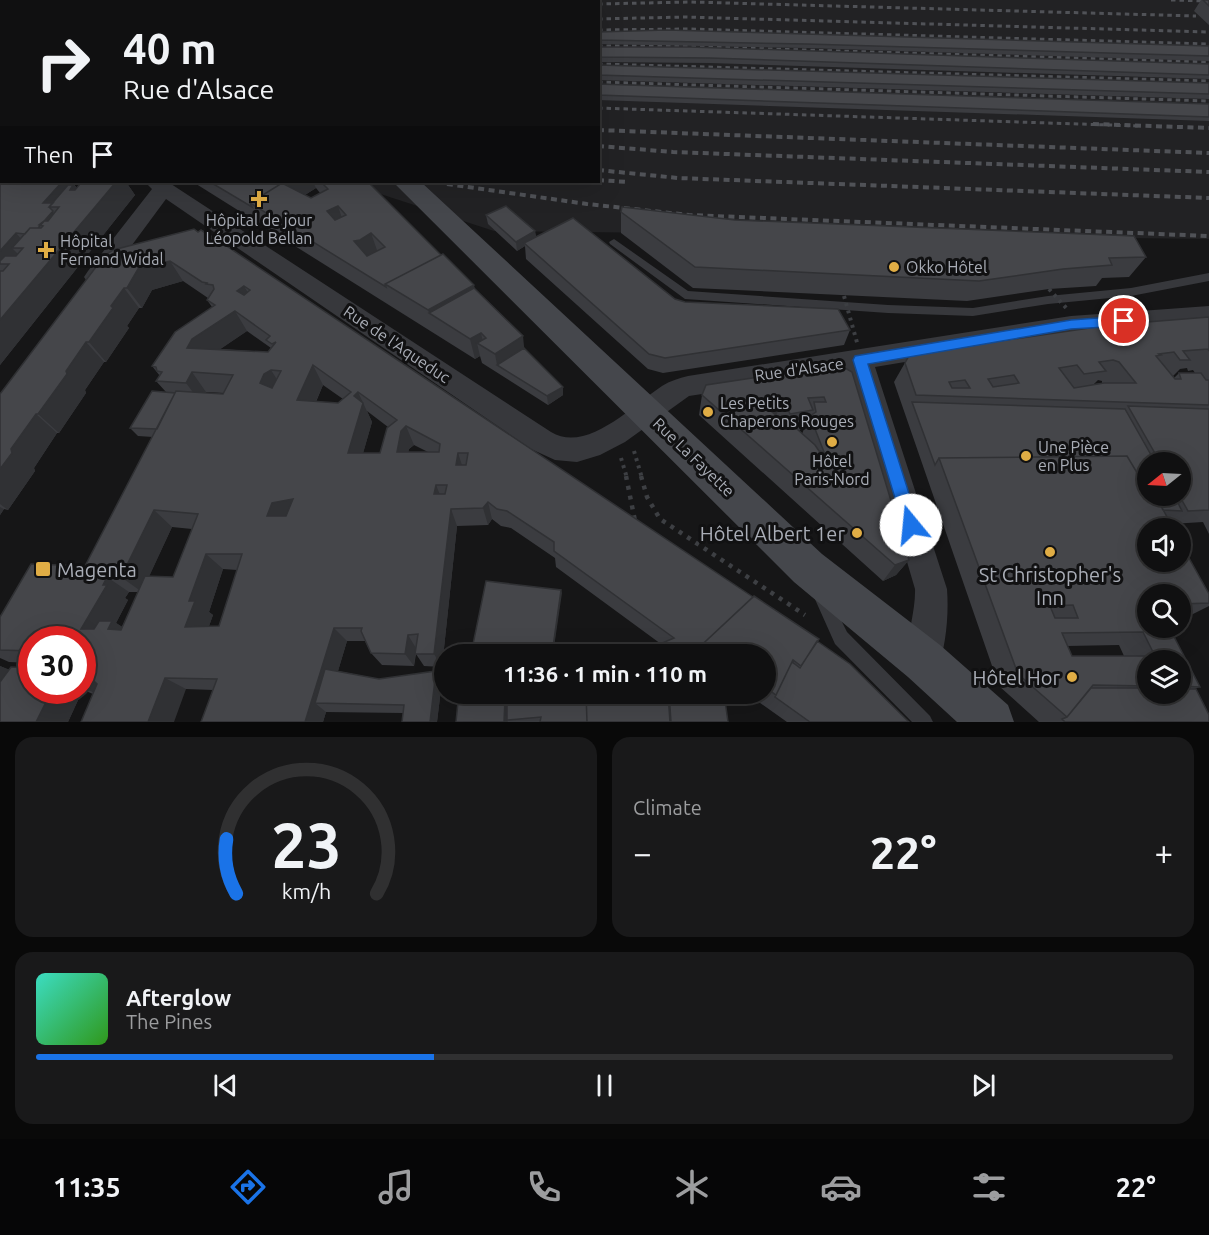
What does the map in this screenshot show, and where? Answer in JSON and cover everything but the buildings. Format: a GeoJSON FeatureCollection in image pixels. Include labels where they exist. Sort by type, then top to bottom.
{"type":"FeatureCollection","features":[{"type":"Feature","properties":{"kind":"main road","name":"Rue La Fayette"},"geometry":{"type":"LineString","coordinates":[[417,192],[808,568],[924,660],[991,722]]}},
{"type":"Feature","properties":{"kind":"street"},"geometry":{"type":"LineString","coordinates":[[79,299],[159,185]]}},
{"type":"Feature","properties":{"kind":"street","name":"Rue de l'Aqueduc"},"geometry":{"type":"LineString","coordinates":[[159,185],[555,449],[565,451],[586,448],[648,413]]}},
{"type":"Feature","properties":{"kind":"street","name":"Rue d'Alsace"},"geometry":{"type":"LineString","coordinates":[[648,413],[667,395],[688,386],[859,353],[1071,325],[1209,315]]}},
{"type":"Feature","properties":{"kind":"street"},"geometry":{"type":"LineString","coordinates":[[859,353],[931,588],[932,604],[924,660]]}},
{"type":"Feature","properties":{"kind":"lane"},"geometry":{"type":"LineString","coordinates":[[614,242],[685,296],[888,309],[973,312],[1048,300],[1131,292],[1209,277]]}},
{"type":"Feature","properties":{"kind":"lane"},"geometry":{"type":"LineString","coordinates":[[808,568],[841,638],[924,722]]}},
{"type":"Feature","properties":{"kind":"path"},"geometry":{"type":"LineString","coordinates":[[536,0],[549,0]]}},
{"type":"Feature","properties":{"kind":"path"},"geometry":{"type":"LineString","coordinates":[[843,288],[859,353]]}},
{"type":"Feature","properties":{"kind":"path"},"geometry":{"type":"LineString","coordinates":[[1049,289],[1068,310]]}},
{"type":"Feature","properties":{"kind":"path"},"geometry":{"type":"LineString","coordinates":[[619,452],[636,522],[629,532]]}},
{"type":"Feature","properties":{"kind":"shaded area"},"geometry":{"type":"Polygon","coordinates":[[[600,0],[1209,0],[1209,239],[494,231],[359,187],[317,183],[600,183],[600,0]]]}},
{"type":"Feature","properties":{"kind":"railway"},"geometry":{"type":"LineString","coordinates":[[1171,0],[1209,1]]}},
{"type":"Feature","properties":{"kind":"railway"},"geometry":{"type":"LineString","coordinates":[[600,4],[691,2],[1196,16]]}},
{"type":"Feature","properties":{"kind":"railway"},"geometry":{"type":"LineString","coordinates":[[600,19],[685,17],[1209,32]]}},
{"type":"Feature","properties":{"kind":"railway"},"geometry":{"type":"LineString","coordinates":[[600,30],[688,29],[1209,44]]}},
{"type":"Feature","properties":{"kind":"railway"},"geometry":{"type":"LineString","coordinates":[[600,46],[670,46],[1209,62]]}},
{"type":"Feature","properties":{"kind":"railway"},"geometry":{"type":"LineString","coordinates":[[600,64],[1209,81]]}},
{"type":"Feature","properties":{"kind":"railway"},"geometry":{"type":"LineString","coordinates":[[600,82],[1209,101]]}},
{"type":"Feature","properties":{"kind":"railway"},"geometry":{"type":"LineString","coordinates":[[600,108],[1139,126]]}},
{"type":"Feature","properties":{"kind":"railway"},"geometry":{"type":"LineString","coordinates":[[1093,124],[1209,128]]}},
{"type":"Feature","properties":{"kind":"railway"},"geometry":{"type":"LineString","coordinates":[[600,130],[1209,153]]}},
{"type":"Feature","properties":{"kind":"railway"},"geometry":{"type":"LineString","coordinates":[[600,146],[673,152],[1209,172]]}},
{"type":"Feature","properties":{"kind":"railway"},"geometry":{"type":"LineString","coordinates":[[600,170],[678,178],[1209,198]]}},
{"type":"Feature","properties":{"kind":"railway"},"geometry":{"type":"LineString","coordinates":[[600,180],[628,182]]}},
{"type":"Feature","properties":{"kind":"railway"},"geometry":{"type":"LineString","coordinates":[[447,184],[587,204],[689,215],[1209,236]]}},
{"type":"Feature","properties":{"kind":"place","name":"Hôpital de jour Léopold Bellan"},"geometry":{"type":"Point","coordinates":[259,199]}},
{"type":"Feature","properties":{"kind":"place","name":"Hôpital Fernand Widal"},"geometry":{"type":"Point","coordinates":[46,250]}},
{"type":"Feature","properties":{"kind":"place","name":"Okko Hôtel"},"geometry":{"type":"Point","coordinates":[894,267]}},
{"type":"Feature","properties":{"kind":"place","name":"Les Petits Chaperons Rouges"},"geometry":{"type":"Point","coordinates":[708,412]}},
{"type":"Feature","properties":{"kind":"place","name":"Hôtel Paris-Nord"},"geometry":{"type":"Point","coordinates":[832,442]}},
{"type":"Feature","properties":{"kind":"place","name":"Une Pièce en Plus"},"geometry":{"type":"Point","coordinates":[1026,456]}},
{"type":"Feature","properties":{"kind":"place","name":"Hôtel Albert 1er"},"geometry":{"type":"Point","coordinates":[857,533]}},
{"type":"Feature","properties":{"kind":"place","name":"St Christopher's Inn"},"geometry":{"type":"Point","coordinates":[1050,552]}},
{"type":"Feature","properties":{"kind":"place","name":"Magenta"},"geometry":{"type":"Point","coordinates":[43,569]}},
{"type":"Feature","properties":{"kind":"place","name":"Hôtel Hor"},"geometry":{"type":"Point","coordinates":[1072,677]}},
{"type":"Feature","properties":{"kind":"route"},"geometry":{"type":"LineString","coordinates":[[911,525],[860,360],[1071,325],[1124,321]]}}]}
